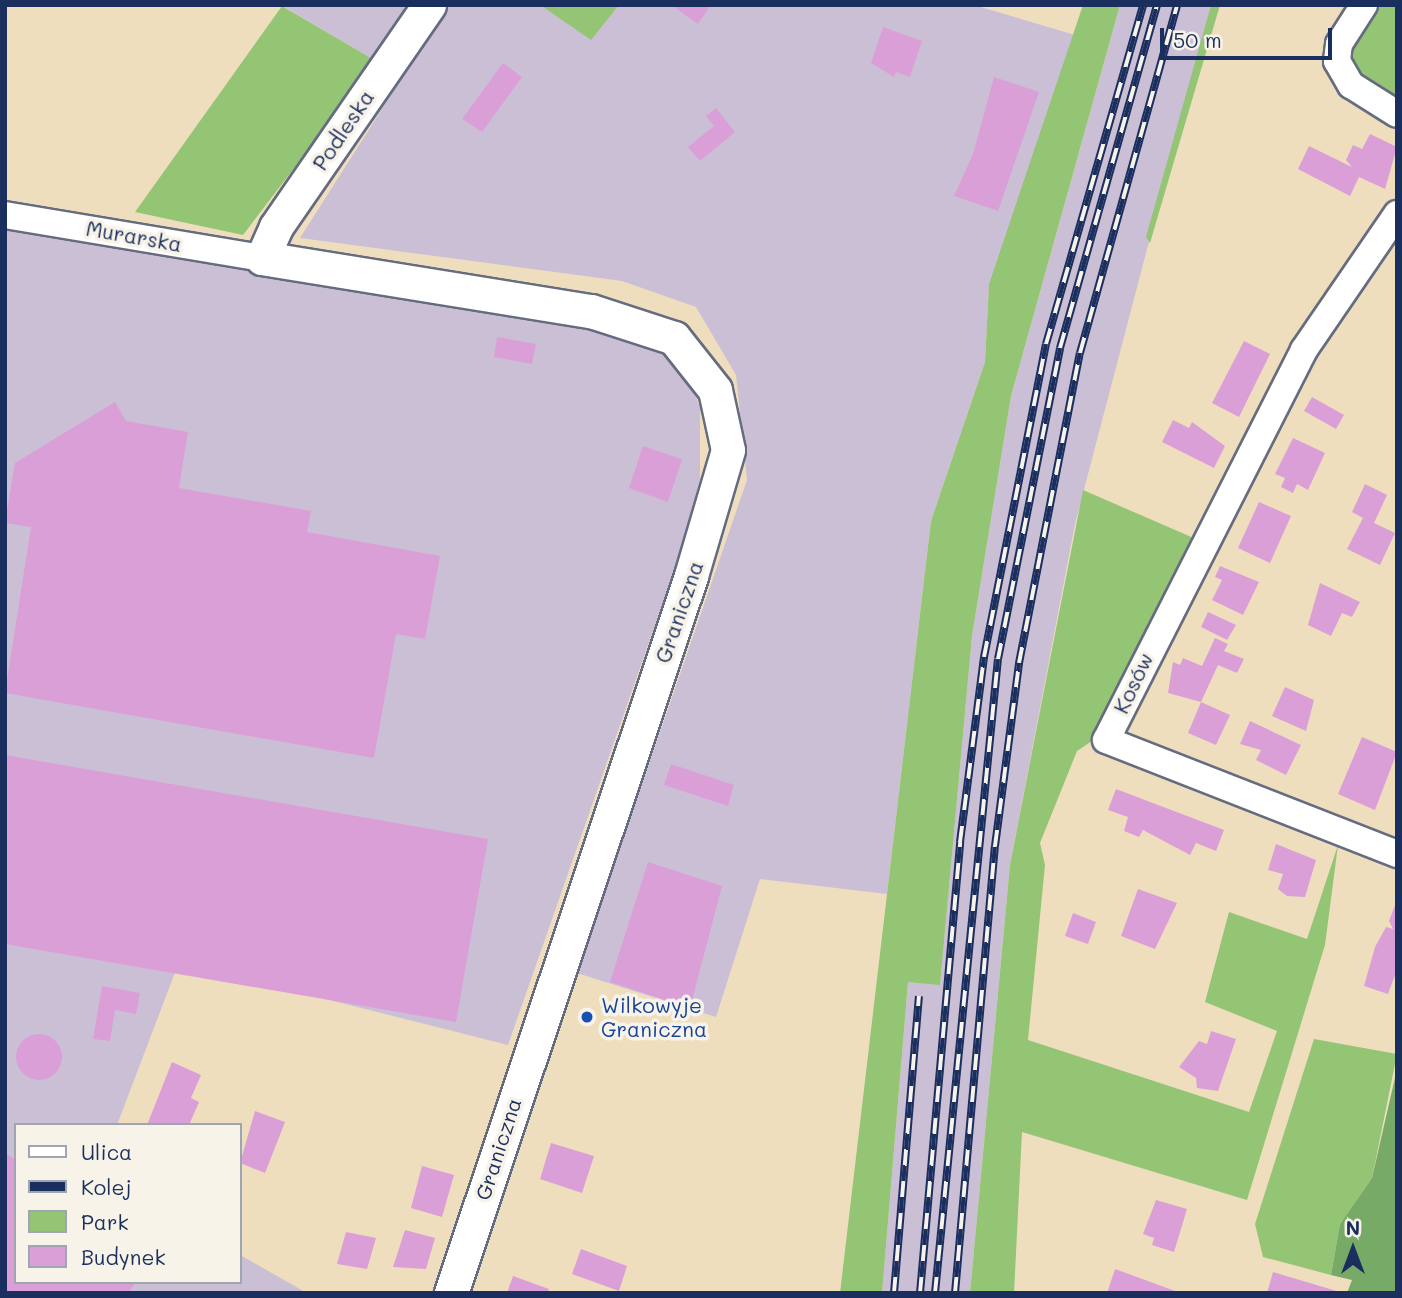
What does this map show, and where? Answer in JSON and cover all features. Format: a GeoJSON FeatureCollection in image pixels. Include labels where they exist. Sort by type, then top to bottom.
{"type":"FeatureCollection","features":[{"type":"Feature","properties":{"kind":"street","name":"Podleska"},"geometry":{"type":"LineString","coordinates":[[262,258],[276,227],[429,5]]}},
{"type":"Feature","properties":{"kind":"street"},"geometry":{"type":"LineString","coordinates":[[1364,5],[1339,44],[1339,68],[1351,85],[1397,114]]}},
{"type":"Feature","properties":{"kind":"street","name":"Kosów"},"geometry":{"type":"LineString","coordinates":[[1397,214],[1304,350],[1106,740],[1397,854]]}},
{"type":"Feature","properties":{"kind":"street","name":"Murarska"},"geometry":{"type":"LineString","coordinates":[[5,215],[262,258]]}},
{"type":"Feature","properties":{"kind":"street","name":"Graniczna"},"geometry":{"type":"LineString","coordinates":[[262,258],[633,321],[674,338],[697,362],[715,390],[725,427],[724,475],[451,1293]]}},
{"type":"Feature","properties":{"kind":"shaded area"},"geometry":{"type":"Polygon","coordinates":[[[281,5],[413,5],[376,61],[281,5]]]}},
{"type":"Feature","properties":{"kind":"shaded area"},"geometry":{"type":"Polygon","coordinates":[[[448,5],[540,5],[591,39],[619,5],[974,5],[1075,35],[989,284],[985,362],[931,521],[887,894],[760,879],[716,1017],[577,973],[747,480],[736,375],[696,307],[622,281],[300,238],[448,5]]]}},
{"type":"Feature","properties":{"kind":"shaded area"},"geometry":{"type":"Polygon","coordinates":[[[1120,5],[1211,5],[1075,524],[1010,865],[970,1293],[882,1293],[908,982],[940,984],[972,636],[1011,396],[1120,5]]]}},
{"type":"Feature","properties":{"kind":"shaded area"},"geometry":{"type":"Polygon","coordinates":[[[5,221],[599,325],[675,354],[700,406],[700,479],[683,545],[508,1045],[179,962],[118,1123],[14,1123],[14,1284],[242,1284],[242,1256],[307,1293],[5,1293],[5,221]]]}},
{"type":"Feature","properties":{"kind":"green space"},"geometry":{"type":"Polygon","coordinates":[[[540,5],[619,5],[591,40],[540,5]]]}},
{"type":"Feature","properties":{"kind":"green space"},"geometry":{"type":"Polygon","coordinates":[[[1083,5],[1120,5],[1011,396],[972,636],[940,985],[908,982],[882,1293],[840,1293],[931,521],[985,362],[989,284],[1083,5]]]}},
{"type":"Feature","properties":{"kind":"green space"},"geometry":{"type":"Polygon","coordinates":[[[1211,5],[1220,5],[1150,243],[1146,237],[1211,5]]]}},
{"type":"Feature","properties":{"kind":"green space"},"geometry":{"type":"Polygon","coordinates":[[[1372,5],[1397,5],[1397,103],[1355,81],[1346,42],[1372,5]]]}},
{"type":"Feature","properties":{"kind":"green space"},"geometry":{"type":"Polygon","coordinates":[[[282,6],[376,61],[243,235],[135,212],[282,6]]]}},
{"type":"Feature","properties":{"kind":"green space"},"geometry":{"type":"Polygon","coordinates":[[[1083,490],[1196,539],[1101,735],[1077,751],[1040,843],[1045,865],[1028,1040],[1249,1112],[1277,1031],[1205,1002],[1229,912],[1307,939],[1338,845],[1325,945],[1247,1200],[1022,1132],[1014,1293],[970,1293],[1010,865],[1083,490]]]}},
{"type":"Feature","properties":{"kind":"green space"},"geometry":{"type":"Polygon","coordinates":[[[1314,1039],[1397,1054],[1372,1178],[1340,1224],[1331,1275],[1263,1257],[1255,1224],[1314,1039]]]}},
{"type":"Feature","properties":{"kind":"green space"},"geometry":{"type":"Polygon","coordinates":[[[1397,1069],[1397,1293],[1347,1293],[1352,1280],[1331,1275],[1340,1224],[1372,1178],[1397,1069]]]}},
{"type":"Feature","properties":{"kind":"building"},"geometry":{"type":"Polygon","coordinates":[[[671,5],[711,5],[698,24],[671,5]]]}},
{"type":"Feature","properties":{"kind":"building"},"geometry":{"type":"Polygon","coordinates":[[[883,27],[922,41],[910,77],[896,72],[894,77],[871,63],[883,27]]]}},
{"type":"Feature","properties":{"kind":"building"},"geometry":{"type":"Polygon","coordinates":[[[503,63],[522,77],[482,132],[462,119],[503,63]]]}},
{"type":"Feature","properties":{"kind":"building"},"geometry":{"type":"Polygon","coordinates":[[[994,77],[1039,92],[998,211],[954,196],[973,154],[994,77]]]}},
{"type":"Feature","properties":{"kind":"building"},"geometry":{"type":"Polygon","coordinates":[[[716,108],[735,132],[700,161],[688,147],[714,126],[706,116],[716,108]]]}},
{"type":"Feature","properties":{"kind":"building"},"geometry":{"type":"Polygon","coordinates":[[[1370,134],[1397,147],[1385,189],[1359,177],[1350,196],[1298,169],[1309,146],[1352,167],[1346,160],[1353,145],[1362,149],[1370,134]]]}},
{"type":"Feature","properties":{"kind":"building"},"geometry":{"type":"Polygon","coordinates":[[[497,337],[536,344],[532,364],[494,357],[497,337]]]}},
{"type":"Feature","properties":{"kind":"building"},"geometry":{"type":"Polygon","coordinates":[[[1244,341],[1270,354],[1239,417],[1212,403],[1244,341]]]}},
{"type":"Feature","properties":{"kind":"building"},"geometry":{"type":"Polygon","coordinates":[[[1312,397],[1344,415],[1336,429],[1304,411],[1312,397]]]}},
{"type":"Feature","properties":{"kind":"building"},"geometry":{"type":"Polygon","coordinates":[[[115,402],[126,421],[188,432],[179,488],[311,511],[307,532],[440,556],[425,639],[396,634],[374,758],[5,693],[31,527],[5,523],[15,463],[115,402]]]}},
{"type":"Feature","properties":{"kind":"building"},"geometry":{"type":"Polygon","coordinates":[[[1173,420],[1189,428],[1192,422],[1225,446],[1214,468],[1162,442],[1173,420]]]}},
{"type":"Feature","properties":{"kind":"building"},"geometry":{"type":"Polygon","coordinates":[[[1293,438],[1325,453],[1308,490],[1297,484],[1293,493],[1281,487],[1285,478],[1275,474],[1293,438]]]}},
{"type":"Feature","properties":{"kind":"building"},"geometry":{"type":"Polygon","coordinates":[[[643,446],[682,459],[668,502],[629,488],[643,446]]]}},
{"type":"Feature","properties":{"kind":"building"},"geometry":{"type":"Polygon","coordinates":[[[1365,484],[1387,495],[1374,523],[1395,533],[1380,565],[1347,549],[1363,518],[1352,512],[1365,484]]]}},
{"type":"Feature","properties":{"kind":"building"},"geometry":{"type":"Polygon","coordinates":[[[1259,502],[1291,516],[1270,563],[1238,548],[1259,502]]]}},
{"type":"Feature","properties":{"kind":"building"},"geometry":{"type":"Polygon","coordinates":[[[1220,566],[1259,582],[1243,615],[1212,600],[1222,580],[1215,577],[1220,566]]]}},
{"type":"Feature","properties":{"kind":"building"},"geometry":{"type":"Polygon","coordinates":[[[1320,583],[1360,602],[1352,617],[1342,613],[1331,636],[1308,625],[1320,583]]]}},
{"type":"Feature","properties":{"kind":"building"},"geometry":{"type":"Polygon","coordinates":[[[1208,612],[1236,625],[1227,640],[1201,627],[1208,612]]]}},
{"type":"Feature","properties":{"kind":"building"},"geometry":{"type":"Polygon","coordinates":[[[1215,638],[1228,644],[1224,651],[1244,659],[1237,673],[1218,665],[1201,702],[1168,693],[1173,662],[1180,665],[1183,658],[1202,666],[1215,638]]]}},
{"type":"Feature","properties":{"kind":"building"},"geometry":{"type":"Polygon","coordinates":[[[1285,687],[1314,700],[1306,731],[1272,716],[1285,687]]]}},
{"type":"Feature","properties":{"kind":"building"},"geometry":{"type":"Polygon","coordinates":[[[1201,702],[1230,715],[1216,745],[1188,733],[1201,702]]]}},
{"type":"Feature","properties":{"kind":"building"},"geometry":{"type":"Polygon","coordinates":[[[1250,721],[1301,745],[1286,775],[1256,760],[1261,750],[1240,744],[1250,721]]]}},
{"type":"Feature","properties":{"kind":"building"},"geometry":{"type":"Polygon","coordinates":[[[1362,737],[1397,752],[1375,810],[1338,794],[1362,737]]]}},
{"type":"Feature","properties":{"kind":"building"},"geometry":{"type":"Polygon","coordinates":[[[5,755],[488,839],[456,1022],[5,944],[5,755]]]}},
{"type":"Feature","properties":{"kind":"building"},"geometry":{"type":"Polygon","coordinates":[[[671,764],[734,785],[728,806],[664,785],[671,764]]]}},
{"type":"Feature","properties":{"kind":"building"},"geometry":{"type":"Polygon","coordinates":[[[1116,789],[1224,830],[1216,851],[1196,843],[1190,855],[1143,830],[1139,837],[1124,831],[1128,817],[1108,810],[1116,789]]]}},
{"type":"Feature","properties":{"kind":"building"},"geometry":{"type":"Polygon","coordinates":[[[1276,844],[1316,860],[1305,897],[1287,896],[1278,889],[1283,874],[1268,870],[1276,844]]]}},
{"type":"Feature","properties":{"kind":"building"},"geometry":{"type":"Polygon","coordinates":[[[648,862],[722,886],[690,1008],[610,982],[648,862]]]}},
{"type":"Feature","properties":{"kind":"building"},"geometry":{"type":"Polygon","coordinates":[[[1138,889],[1177,903],[1155,949],[1121,936],[1138,889]]]}},
{"type":"Feature","properties":{"kind":"building"},"geometry":{"type":"Polygon","coordinates":[[[1397,900],[1397,970],[1388,994],[1364,986],[1375,947],[1386,927],[1393,929],[1389,921],[1397,900]]]}},
{"type":"Feature","properties":{"kind":"building"},"geometry":{"type":"Polygon","coordinates":[[[1073,913],[1096,922],[1088,944],[1065,936],[1073,913]]]}},
{"type":"Feature","properties":{"kind":"building"},"geometry":{"type":"Polygon","coordinates":[[[102,986],[140,993],[136,1014],[115,1010],[110,1041],[93,1039],[102,986]]]}},
{"type":"Feature","properties":{"kind":"building"},"geometry":{"type":"Polygon","coordinates":[[[1211,1031],[1236,1039],[1218,1091],[1197,1088],[1196,1078],[1179,1067],[1199,1041],[1207,1044],[1211,1031]]]}},
{"type":"Feature","properties":{"kind":"building"},"geometry":{"type":"Polygon","coordinates":[[[39,1034],[55,1041],[62,1057],[55,1073],[39,1080],[23,1073],[16,1057],[23,1041],[39,1034]]]}},
{"type":"Feature","properties":{"kind":"building"},"geometry":{"type":"Polygon","coordinates":[[[172,1062],[201,1075],[191,1098],[199,1102],[190,1123],[148,1123],[172,1062]]]}},
{"type":"Feature","properties":{"kind":"building"},"geometry":{"type":"Polygon","coordinates":[[[255,1111],[285,1122],[265,1173],[242,1164],[255,1111]]]}},
{"type":"Feature","properties":{"kind":"building"},"geometry":{"type":"Polygon","coordinates":[[[551,1143],[594,1156],[582,1193],[540,1179],[551,1143]]]}},
{"type":"Feature","properties":{"kind":"building"},"geometry":{"type":"Polygon","coordinates":[[[5,1153],[14,1159],[14,1284],[135,1284],[128,1293],[5,1293],[5,1153]]]}},
{"type":"Feature","properties":{"kind":"building"},"geometry":{"type":"Polygon","coordinates":[[[422,1166],[454,1175],[442,1217],[411,1208],[422,1166]]]}},
{"type":"Feature","properties":{"kind":"building"},"geometry":{"type":"Polygon","coordinates":[[[1156,1200],[1187,1209],[1174,1252],[1152,1245],[1154,1238],[1143,1234],[1156,1200]]]}},
{"type":"Feature","properties":{"kind":"building"},"geometry":{"type":"Polygon","coordinates":[[[405,1230],[435,1238],[426,1269],[393,1267],[405,1230]]]}},
{"type":"Feature","properties":{"kind":"building"},"geometry":{"type":"Polygon","coordinates":[[[346,1232],[376,1238],[367,1269],[337,1264],[346,1232]]]}},
{"type":"Feature","properties":{"kind":"building"},"geometry":{"type":"Polygon","coordinates":[[[581,1249],[627,1266],[619,1291],[572,1274],[581,1249]]]}},
{"type":"Feature","properties":{"kind":"building"},"geometry":{"type":"Polygon","coordinates":[[[1115,1269],[1178,1292],[1178,1293],[1107,1293],[1115,1269]]]}},
{"type":"Feature","properties":{"kind":"building"},"geometry":{"type":"Polygon","coordinates":[[[1273,1272],[1340,1292],[1267,1293],[1273,1272]]]}},
{"type":"Feature","properties":{"kind":"building"},"geometry":{"type":"Polygon","coordinates":[[[513,1276],[549,1289],[547,1293],[507,1293],[513,1276]]]}},
{"type":"Feature","properties":{"kind":"railway"},"geometry":{"type":"LineString","coordinates":[[920,1293],[960,842],[984,657],[1046,344],[1143,5]]}},
{"type":"Feature","properties":{"kind":"railway"},"geometry":{"type":"LineString","coordinates":[[935,1293],[998,659],[1060,348],[1157,5]]}},
{"type":"Feature","properties":{"kind":"railway"},"geometry":{"type":"LineString","coordinates":[[955,1293],[995,846],[1019,663],[1080,353],[1177,5]]}},
{"type":"Feature","properties":{"kind":"railway"},"geometry":{"type":"LineString","coordinates":[[894,1293],[919,996]]}},
{"type":"Feature","properties":{"kind":"place","name":"Wilkowyje Graniczna"},"geometry":{"type":"Point","coordinates":[587,1017]}}]}
